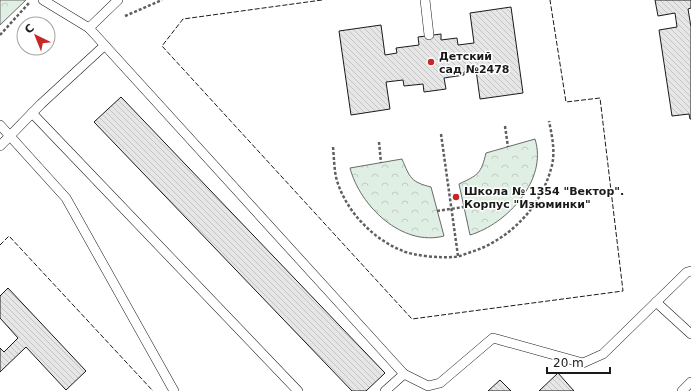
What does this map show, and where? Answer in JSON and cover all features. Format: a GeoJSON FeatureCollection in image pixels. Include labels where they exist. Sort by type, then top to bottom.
{"type":"FeatureCollection","features":[{"type":"Feature","properties":{"kind":"lane"},"geometry":{"type":"LineString","coordinates":[[43,0],[89,28],[404,374],[430,388],[440,383],[493,338],[583,363],[603,354],[687,272],[691,271]]}},
{"type":"Feature","properties":{"kind":"lane"},"geometry":{"type":"LineString","coordinates":[[89,28],[118,0]]}},
{"type":"Feature","properties":{"kind":"lane"},"geometry":{"type":"LineString","coordinates":[[425,0],[429,35]]}},
{"type":"Feature","properties":{"kind":"lane"},"geometry":{"type":"LineString","coordinates":[[0,146],[32,113],[104,46]]}},
{"type":"Feature","properties":{"kind":"lane"},"geometry":{"type":"LineString","coordinates":[[32,113],[298,391]]}},
{"type":"Feature","properties":{"kind":"lane"},"geometry":{"type":"LineString","coordinates":[[0,125],[66,198],[174,391]]}},
{"type":"Feature","properties":{"kind":"lane"},"geometry":{"type":"LineString","coordinates":[[656,302],[691,334]]}},
{"type":"Feature","properties":{"kind":"lane"},"geometry":{"type":"LineString","coordinates":[[385,391],[404,374]]}},
{"type":"Feature","properties":{"kind":"lane"},"geometry":{"type":"LineString","coordinates":[[682,391],[691,382]]}},
{"type":"Feature","properties":{"kind":"path"},"geometry":{"type":"LineString","coordinates":[[0,35],[31,0]]}},
{"type":"Feature","properties":{"kind":"path"},"geometry":{"type":"LineString","coordinates":[[121,17],[162,0]]}},
{"type":"Feature","properties":{"kind":"path"},"geometry":{"type":"LineString","coordinates":[[333,147],[336,178],[349,208],[373,232],[387,244],[404,252],[433,257],[458,256],[482,249],[507,235],[534,205],[552,168],[553,138],[549,121]]}},
{"type":"Feature","properties":{"kind":"path"},"geometry":{"type":"LineString","coordinates":[[505,126],[508,147]]}},
{"type":"Feature","properties":{"kind":"path"},"geometry":{"type":"LineString","coordinates":[[441,134],[458,256]]}},
{"type":"Feature","properties":{"kind":"path"},"geometry":{"type":"LineString","coordinates":[[379,142],[381,163]]}},
{"type":"Feature","properties":{"kind":"path"},"geometry":{"type":"LineString","coordinates":[[437,211],[464,207]]}},
{"type":"Feature","properties":{"kind":"green space"},"geometry":{"type":"Polygon","coordinates":[[[0,0],[26,0],[0,25],[0,0]]]}},
{"type":"Feature","properties":{"kind":"green space"},"geometry":{"type":"Polygon","coordinates":[[[535,139],[537,154],[536,170],[530,184],[521,198],[510,211],[498,221],[470,235],[459,184],[478,173],[486,153],[535,139]]]}},
{"type":"Feature","properties":{"kind":"green space"},"geometry":{"type":"Polygon","coordinates":[[[402,159],[409,175],[415,181],[431,187],[444,236],[428,238],[413,235],[398,229],[385,220],[373,209],[363,196],[355,182],[350,168],[402,159]]]}},
{"type":"Feature","properties":{"kind":"building"},"geometry":{"type":"Polygon","coordinates":[[[655,0],[691,0],[691,8],[688,9],[691,27],[691,119],[689,114],[672,116],[659,30],[677,27],[675,13],[658,16],[655,0]]]}},
{"type":"Feature","properties":{"kind":"building","name":"Детский сад №2478"},"geometry":{"type":"Polygon","coordinates":[[[511,7],[523,93],[480,99],[476,70],[464,72],[464,75],[444,78],[446,89],[424,92],[423,84],[404,86],[403,80],[386,82],[390,109],[351,115],[339,31],[381,25],[385,55],[397,53],[396,48],[419,45],[418,37],[441,34],[441,40],[457,38],[458,45],[474,43],[470,13],[511,7]]]}},
{"type":"Feature","properties":{"kind":"building"},"geometry":{"type":"Polygon","coordinates":[[[121,97],[385,373],[366,391],[352,391],[94,122],[121,97]]]}},
{"type":"Feature","properties":{"kind":"building"},"geometry":{"type":"Polygon","coordinates":[[[8,288],[86,371],[66,390],[26,347],[0,372],[0,348],[4,352],[18,338],[0,318],[0,296],[8,288]]]}},
{"type":"Feature","properties":{"kind":"building"},"geometry":{"type":"Polygon","coordinates":[[[558,373],[574,391],[539,391],[558,373]]]}},
{"type":"Feature","properties":{"kind":"building"},"geometry":{"type":"Polygon","coordinates":[[[500,380],[511,391],[488,391],[500,380]]]}},
{"type":"Feature","properties":{"kind":"fence"},"geometry":{"type":"LineString","coordinates":[[322,0],[183,19],[162,46],[412,319],[623,291],[600,98],[566,102],[550,0]]}},
{"type":"Feature","properties":{"kind":"fence"},"geometry":{"type":"LineString","coordinates":[[0,245],[9,236],[153,391]]}},
{"type":"Feature","properties":{"kind":"place","name":"Детский сад №2478"},"geometry":{"type":"Point","coordinates":[431,62]}},
{"type":"Feature","properties":{"kind":"place","name":"Школа № 1354 \"Вектор\". Корпус \"Изюминки\""},"geometry":{"type":"Point","coordinates":[456,197]}}]}
